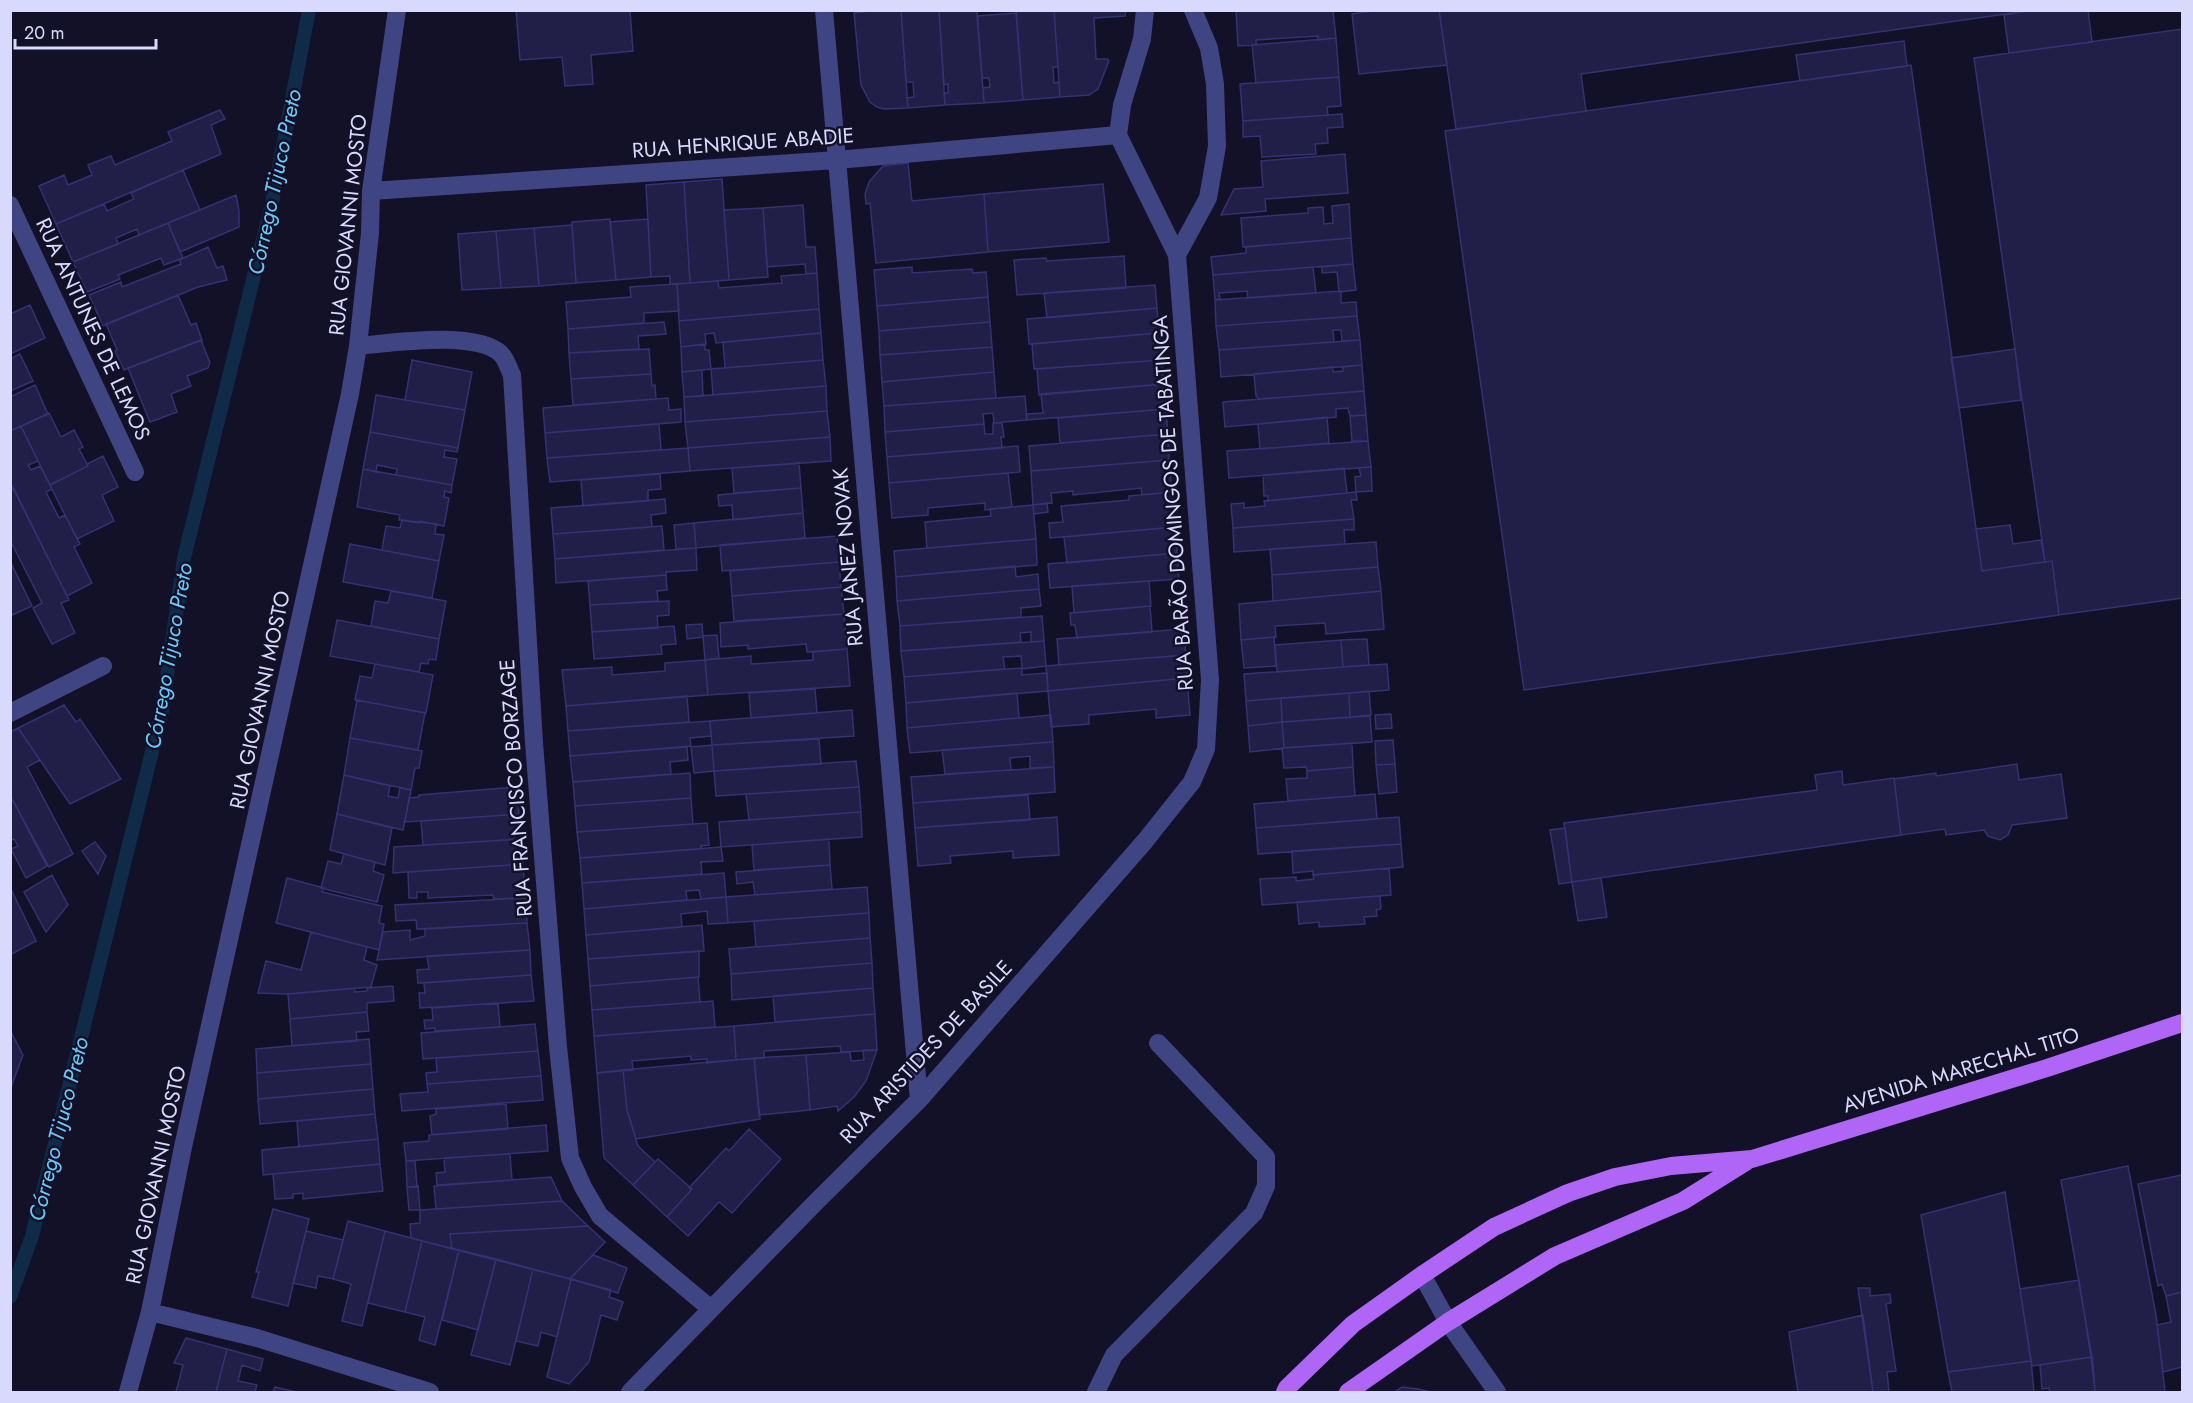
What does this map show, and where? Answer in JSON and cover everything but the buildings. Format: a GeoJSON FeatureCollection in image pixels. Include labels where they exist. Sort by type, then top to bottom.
{"type":"FeatureCollection","features":[{"type":"Feature","properties":{"kind":"main road","name":"AVENIDA MARECHAL TITO"},"geometry":{"type":"LineString","coordinates":[[1285,1392],[1353,1324],[1422,1275],[1494,1227],[1568,1193],[1615,1177],[1671,1166],[1752,1159],[2182,1023]]}},
{"type":"Feature","properties":{"kind":"main road","name":"AVENIDA MARECHAL TITO"},"geometry":{"type":"LineString","coordinates":[[1348,1392],[1448,1322],[1555,1256],[1683,1201],[1752,1159]]}},
{"type":"Feature","properties":{"kind":"street","name":"RUA GIOVANNI MOSTO"},"geometry":{"type":"LineString","coordinates":[[128,1392],[150,1312],[183,1147],[329,492],[358,346],[370,233],[371,191],[397,10]]}},
{"type":"Feature","properties":{"kind":"street","name":"RUA JANEZ NOVAK"},"geometry":{"type":"LineString","coordinates":[[824,10],[919,1100]]}},
{"type":"Feature","properties":{"kind":"street"},"geometry":{"type":"LineString","coordinates":[[1118,135],[1122,105],[1142,39],[1146,10]]}},
{"type":"Feature","properties":{"kind":"street"},"geometry":{"type":"LineString","coordinates":[[1177,255],[1208,198],[1217,146],[1215,84],[1209,48],[1193,10]]}},
{"type":"Feature","properties":{"kind":"street","name":"RUA HENRIQUE ABADIE"},"geometry":{"type":"LineString","coordinates":[[371,191],[837,160],[1118,135]]}},
{"type":"Feature","properties":{"kind":"street","name":"RUA BARÃO DOMINGOS DE TABATINGA"},"geometry":{"type":"LineString","coordinates":[[1118,135],[1177,255],[1210,680],[1206,749]]}},
{"type":"Feature","properties":{"kind":"street","name":"RUA ANTUNES DE LEMOS"},"geometry":{"type":"LineString","coordinates":[[10,205],[135,472]]}},
{"type":"Feature","properties":{"kind":"street","name":"RUA FRANCISCO BORZAGE"},"geometry":{"type":"LineString","coordinates":[[358,346],[468,340],[488,346],[502,355],[512,375],[534,743],[558,1047],[570,1158],[600,1216],[711,1310]]}},
{"type":"Feature","properties":{"kind":"street"},"geometry":{"type":"LineString","coordinates":[[10,713],[104,666]]}},
{"type":"Feature","properties":{"kind":"street","name":"RUA ARISTIDES DE BASILE"},"geometry":{"type":"LineString","coordinates":[[630,1392],[919,1100],[1145,841],[1192,782],[1206,749]]}},
{"type":"Feature","properties":{"kind":"street"},"geometry":{"type":"LineString","coordinates":[[1096,1392],[1114,1355],[1254,1213],[1266,1186],[1266,1157],[1158,1043]]}},
{"type":"Feature","properties":{"kind":"street"},"geometry":{"type":"LineString","coordinates":[[1422,1275],[1448,1322],[1497,1392]]}},
{"type":"Feature","properties":{"kind":"street"},"geometry":{"type":"LineString","coordinates":[[150,1312],[257,1338],[430,1392]]}},
{"type":"Feature","properties":{"kind":"waterway","name":"Córrego Tijuco Preto"},"geometry":{"type":"LineString","coordinates":[[10,1297],[32,1236],[162,711],[184,558],[272,203],[309,10]]}}]}
